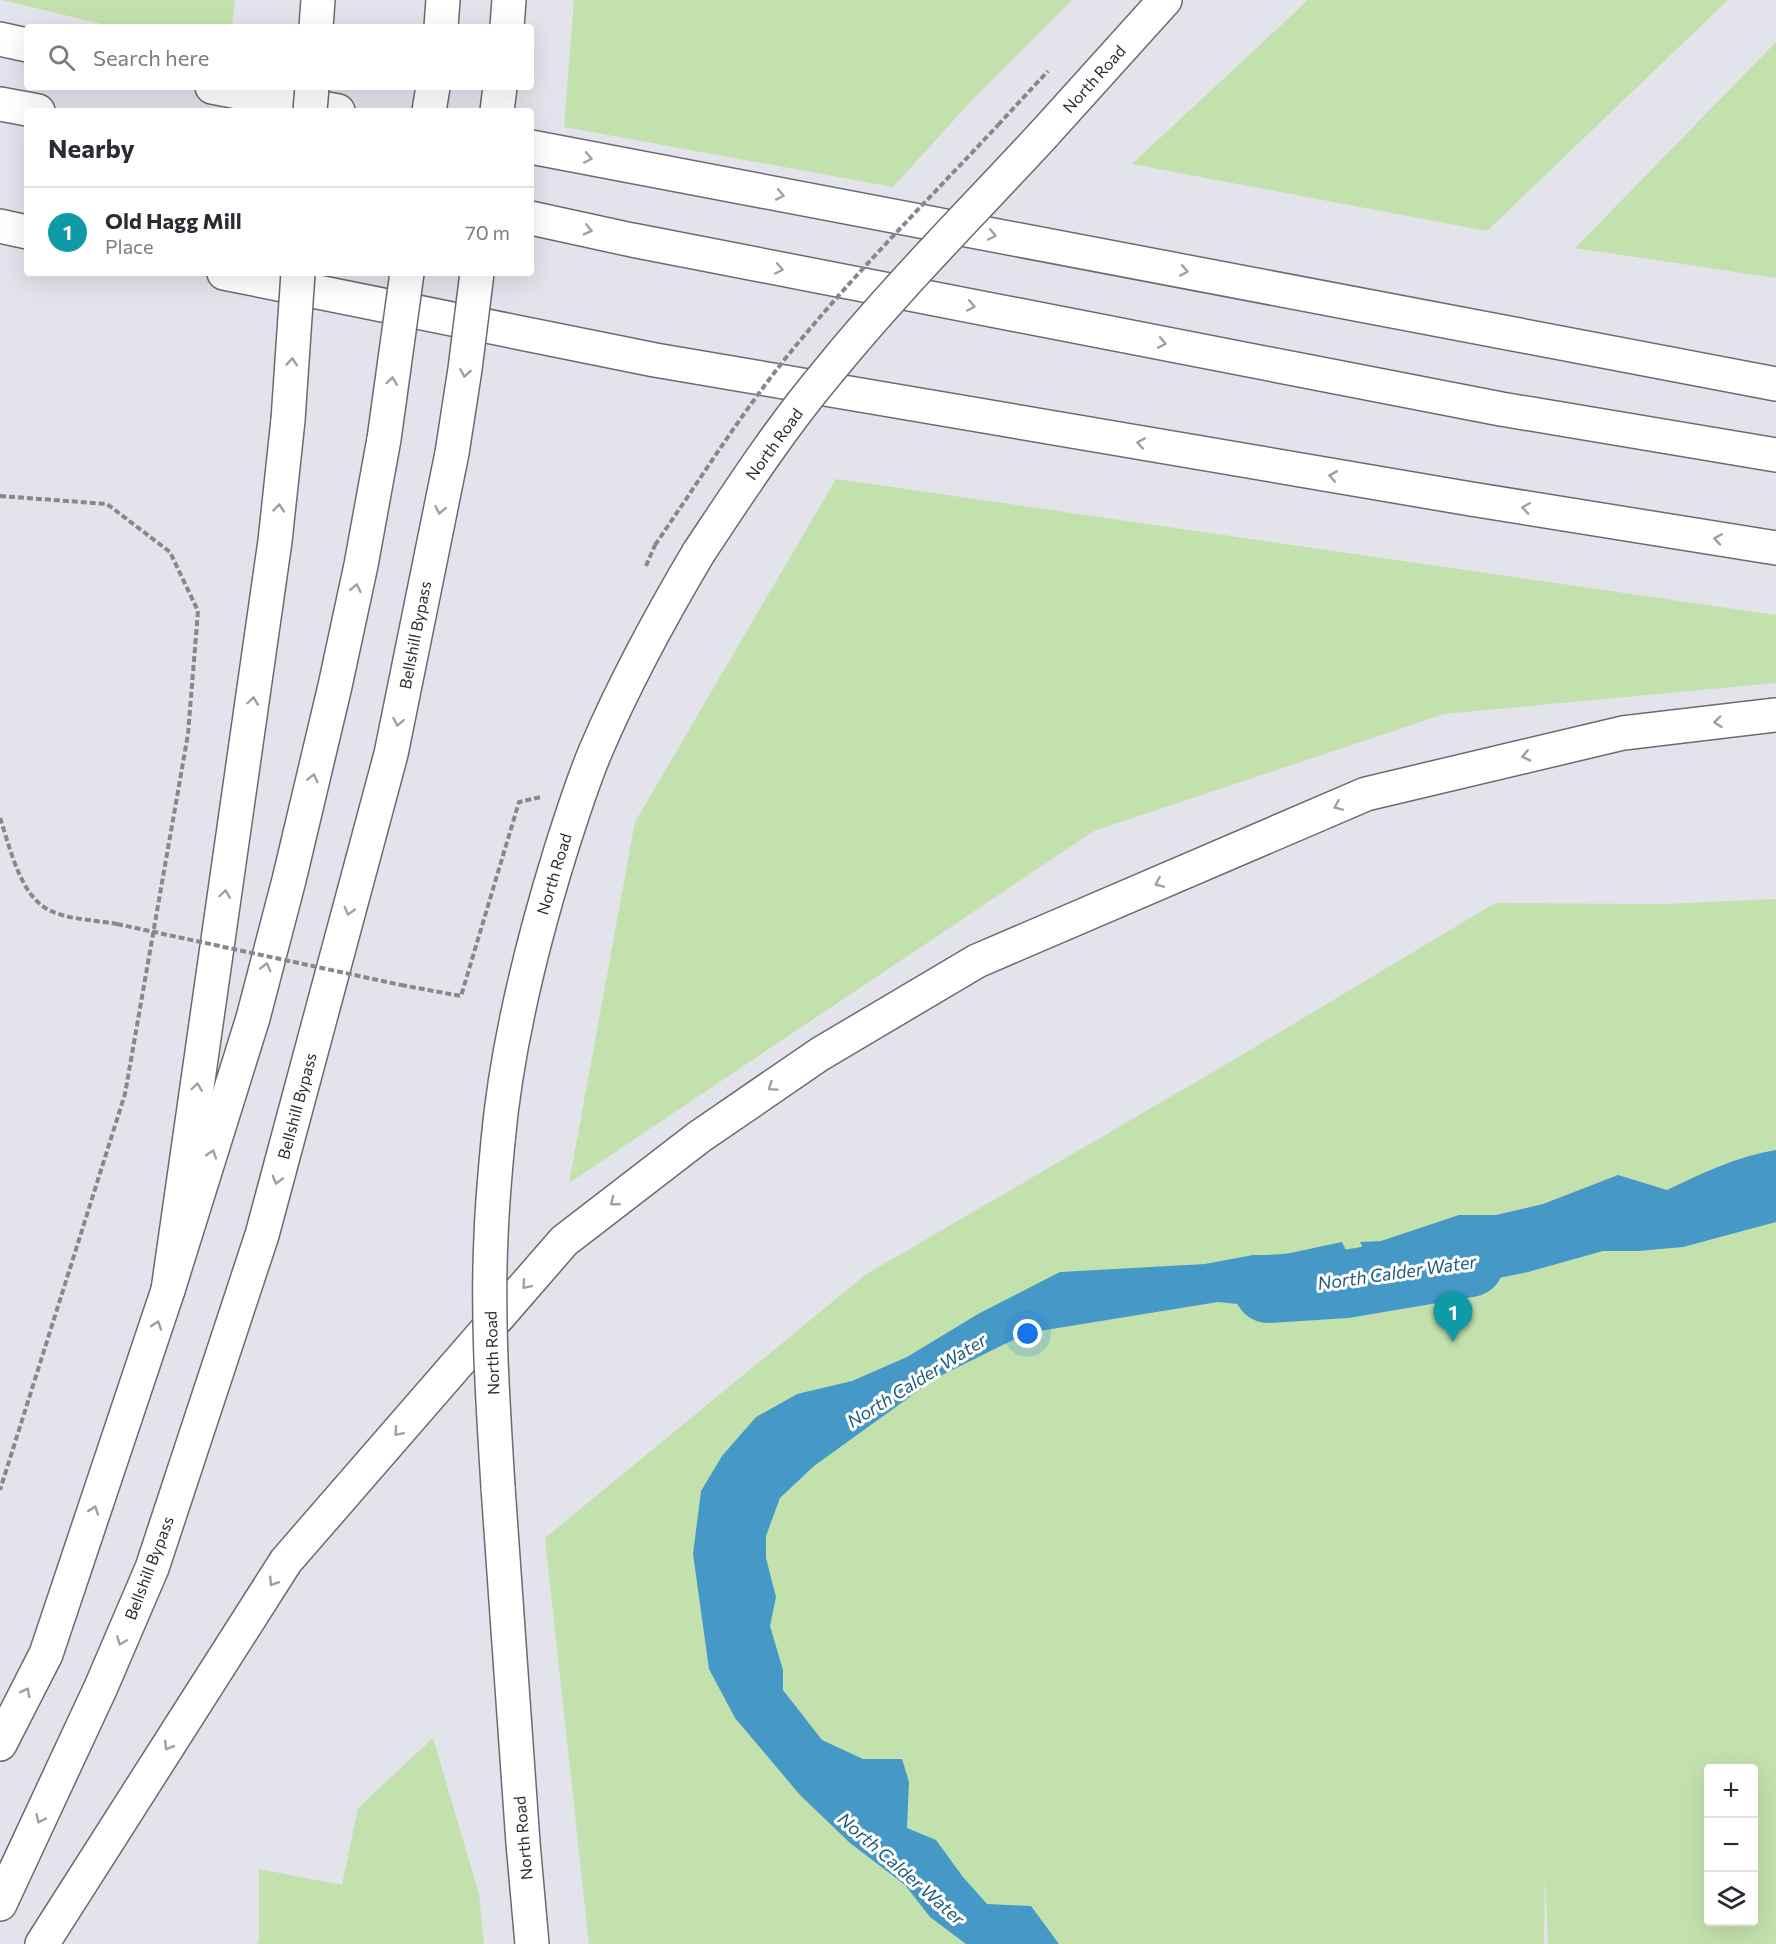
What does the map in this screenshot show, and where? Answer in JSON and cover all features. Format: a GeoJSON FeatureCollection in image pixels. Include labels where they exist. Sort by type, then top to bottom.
{"type":"FeatureCollection","features":[{"type":"Feature","properties":{"kind":"main road"},"geometry":{"type":"LineString","coordinates":[[441,24],[443,0]]}},
{"type":"Feature","properties":{"kind":"main road"},"geometry":{"type":"LineString","coordinates":[[507,24],[509,0]]}},
{"type":"Feature","properties":{"kind":"main road","name":"North Road"},"geometry":{"type":"LineString","coordinates":[[532,1944],[491,1372],[491,1236],[498,1141],[513,1038],[531,952],[573,814],[596,750],[660,618],[699,552],[761,460],[824,375],[863,329],[1165,0]]}},
{"type":"Feature","properties":{"kind":"main road"},"geometry":{"type":"LineString","coordinates":[[0,39],[24,44]]}},
{"type":"Feature","properties":{"kind":"main road"},"geometry":{"type":"LineString","coordinates":[[228,90],[322,108]]}},
{"type":"Feature","properties":{"kind":"main road"},"geometry":{"type":"LineString","coordinates":[[310,108],[312,90]]}},
{"type":"Feature","properties":{"kind":"main road"},"geometry":{"type":"LineString","coordinates":[[430,108],[432,90]]}},
{"type":"Feature","properties":{"kind":"main road"},"geometry":{"type":"LineString","coordinates":[[497,108],[500,90]]}},
{"type":"Feature","properties":{"kind":"main road"},"geometry":{"type":"LineString","coordinates":[[0,104],[24,108]]}},
{"type":"Feature","properties":{"kind":"main road"},"geometry":{"type":"LineString","coordinates":[[534,148],[1776,384]]}},
{"type":"Feature","properties":{"kind":"main road"},"geometry":{"type":"LineString","coordinates":[[534,219],[644,243],[1501,409],[1776,455]]}},
{"type":"Feature","properties":{"kind":"main road"},"geometry":{"type":"LineString","coordinates":[[0,226],[24,231]]}},
{"type":"Feature","properties":{"kind":"main road"},"geometry":{"type":"LineString","coordinates":[[239,276],[655,360],[1436,494],[1776,548]]}},
{"type":"Feature","properties":{"kind":"main road"},"geometry":{"type":"LineString","coordinates":[[168,1290],[275,541],[288,420],[298,276]]}},
{"type":"Feature","properties":{"kind":"main road"},"geometry":{"type":"LineString","coordinates":[[0,1744],[46,1654],[168,1290],[249,1029],[289,880],[361,564],[384,439],[407,276]]}},
{"type":"Feature","properties":{"kind":"main road","name":"Bellshill Bypass"},"geometry":{"type":"LineString","coordinates":[[0,1904],[101,1687],[152,1568],[262,1235],[391,754],[452,453],[477,276]]}},
{"type":"Feature","properties":{"kind":"main road"},"geometry":{"type":"LineString","coordinates":[[42,1944],[286,1561],[564,1241],[699,1137],[820,1054],[977,962],[1366,794],[1623,733],[1776,715]]}},
{"type":"Feature","properties":{"kind":"path"},"geometry":{"type":"LineString","coordinates":[[0,496],[107,504],[170,552],[198,611],[188,734],[125,1094],[0,1490]]}},
{"type":"Feature","properties":{"kind":"path"},"geometry":{"type":"LineString","coordinates":[[0,818],[22,880],[30,894],[39,904],[62,915],[117,924],[461,996],[519,802],[542,797]]}},
{"type":"Feature","properties":{"kind":"green space"},"geometry":{"type":"Polygon","coordinates":[[[2,0],[235,0],[232,24],[102,24],[2,0]]]}},
{"type":"Feature","properties":{"kind":"green space"},"geometry":{"type":"Polygon","coordinates":[[[574,0],[1072,0],[973,99],[893,187],[564,127],[574,0]]]}},
{"type":"Feature","properties":{"kind":"green space"},"geometry":{"type":"Polygon","coordinates":[[[1308,0],[1728,0],[1487,231],[1132,164],[1308,0]]]}},
{"type":"Feature","properties":{"kind":"green space"},"geometry":{"type":"Polygon","coordinates":[[[1776,42],[1776,278],[1575,248],[1776,42]]]}},
{"type":"Feature","properties":{"kind":"green space"},"geometry":{"type":"Polygon","coordinates":[[[836,479],[1776,615],[1776,683],[1444,714],[1094,831],[569,1183],[635,822],[836,479]]]}},
{"type":"Feature","properties":{"kind":"green space"},"geometry":{"type":"Polygon","coordinates":[[[1776,899],[1776,1944],[1548,1944],[1545,1875],[1544,1944],[589,1944],[545,1538],[865,1275],[1230,1062],[1495,903],[1665,904],[1776,899]]]}},
{"type":"Feature","properties":{"kind":"green space"},"geometry":{"type":"Polygon","coordinates":[[[433,1738],[479,1894],[484,1944],[257,1944],[259,1941],[259,1869],[342,1885],[358,1808],[433,1738]]]}},
{"type":"Feature","properties":{"kind":"water"},"geometry":{"type":"Polygon","coordinates":[[[1776,1150],[1776,1222],[1683,1247],[1603,1251],[1528,1272],[1390,1303],[1360,1242],[1381,1241],[1459,1215],[1496,1215],[1543,1204],[1618,1175],[1667,1190],[1734,1161],[1776,1150]]]}},
{"type":"Feature","properties":{"kind":"water"},"geometry":{"type":"Polygon","coordinates":[[[1342,1242],[1373,1306],[1323,1298],[1274,1308],[1218,1302],[1027,1333],[936,1378],[814,1466],[780,1498],[766,1536],[766,1558],[776,1597],[770,1626],[783,1670],[783,1690],[822,1740],[863,1759],[902,1759],[909,1782],[907,1828],[936,1840],[963,1877],[987,1904],[1031,1906],[1059,1944],[966,1944],[930,1917],[905,1885],[850,1843],[800,1795],[735,1718],[709,1669],[693,1554],[701,1491],[722,1456],[756,1417],[797,1394],[852,1381],[907,1357],[978,1314],[1060,1272],[1205,1264],[1253,1255],[1281,1255],[1342,1242]]]}},
{"type":"Feature","properties":{"kind":"waterway","name":"North Calder Water"},"geometry":{"type":"LineString","coordinates":[[1268,1289],[1346,1284],[1470,1263]]}},
{"type":"Feature","properties":{"kind":"place","name":"Old Hagg Mill"},"geometry":{"type":"Point","coordinates":[1453,1342]}}]}
